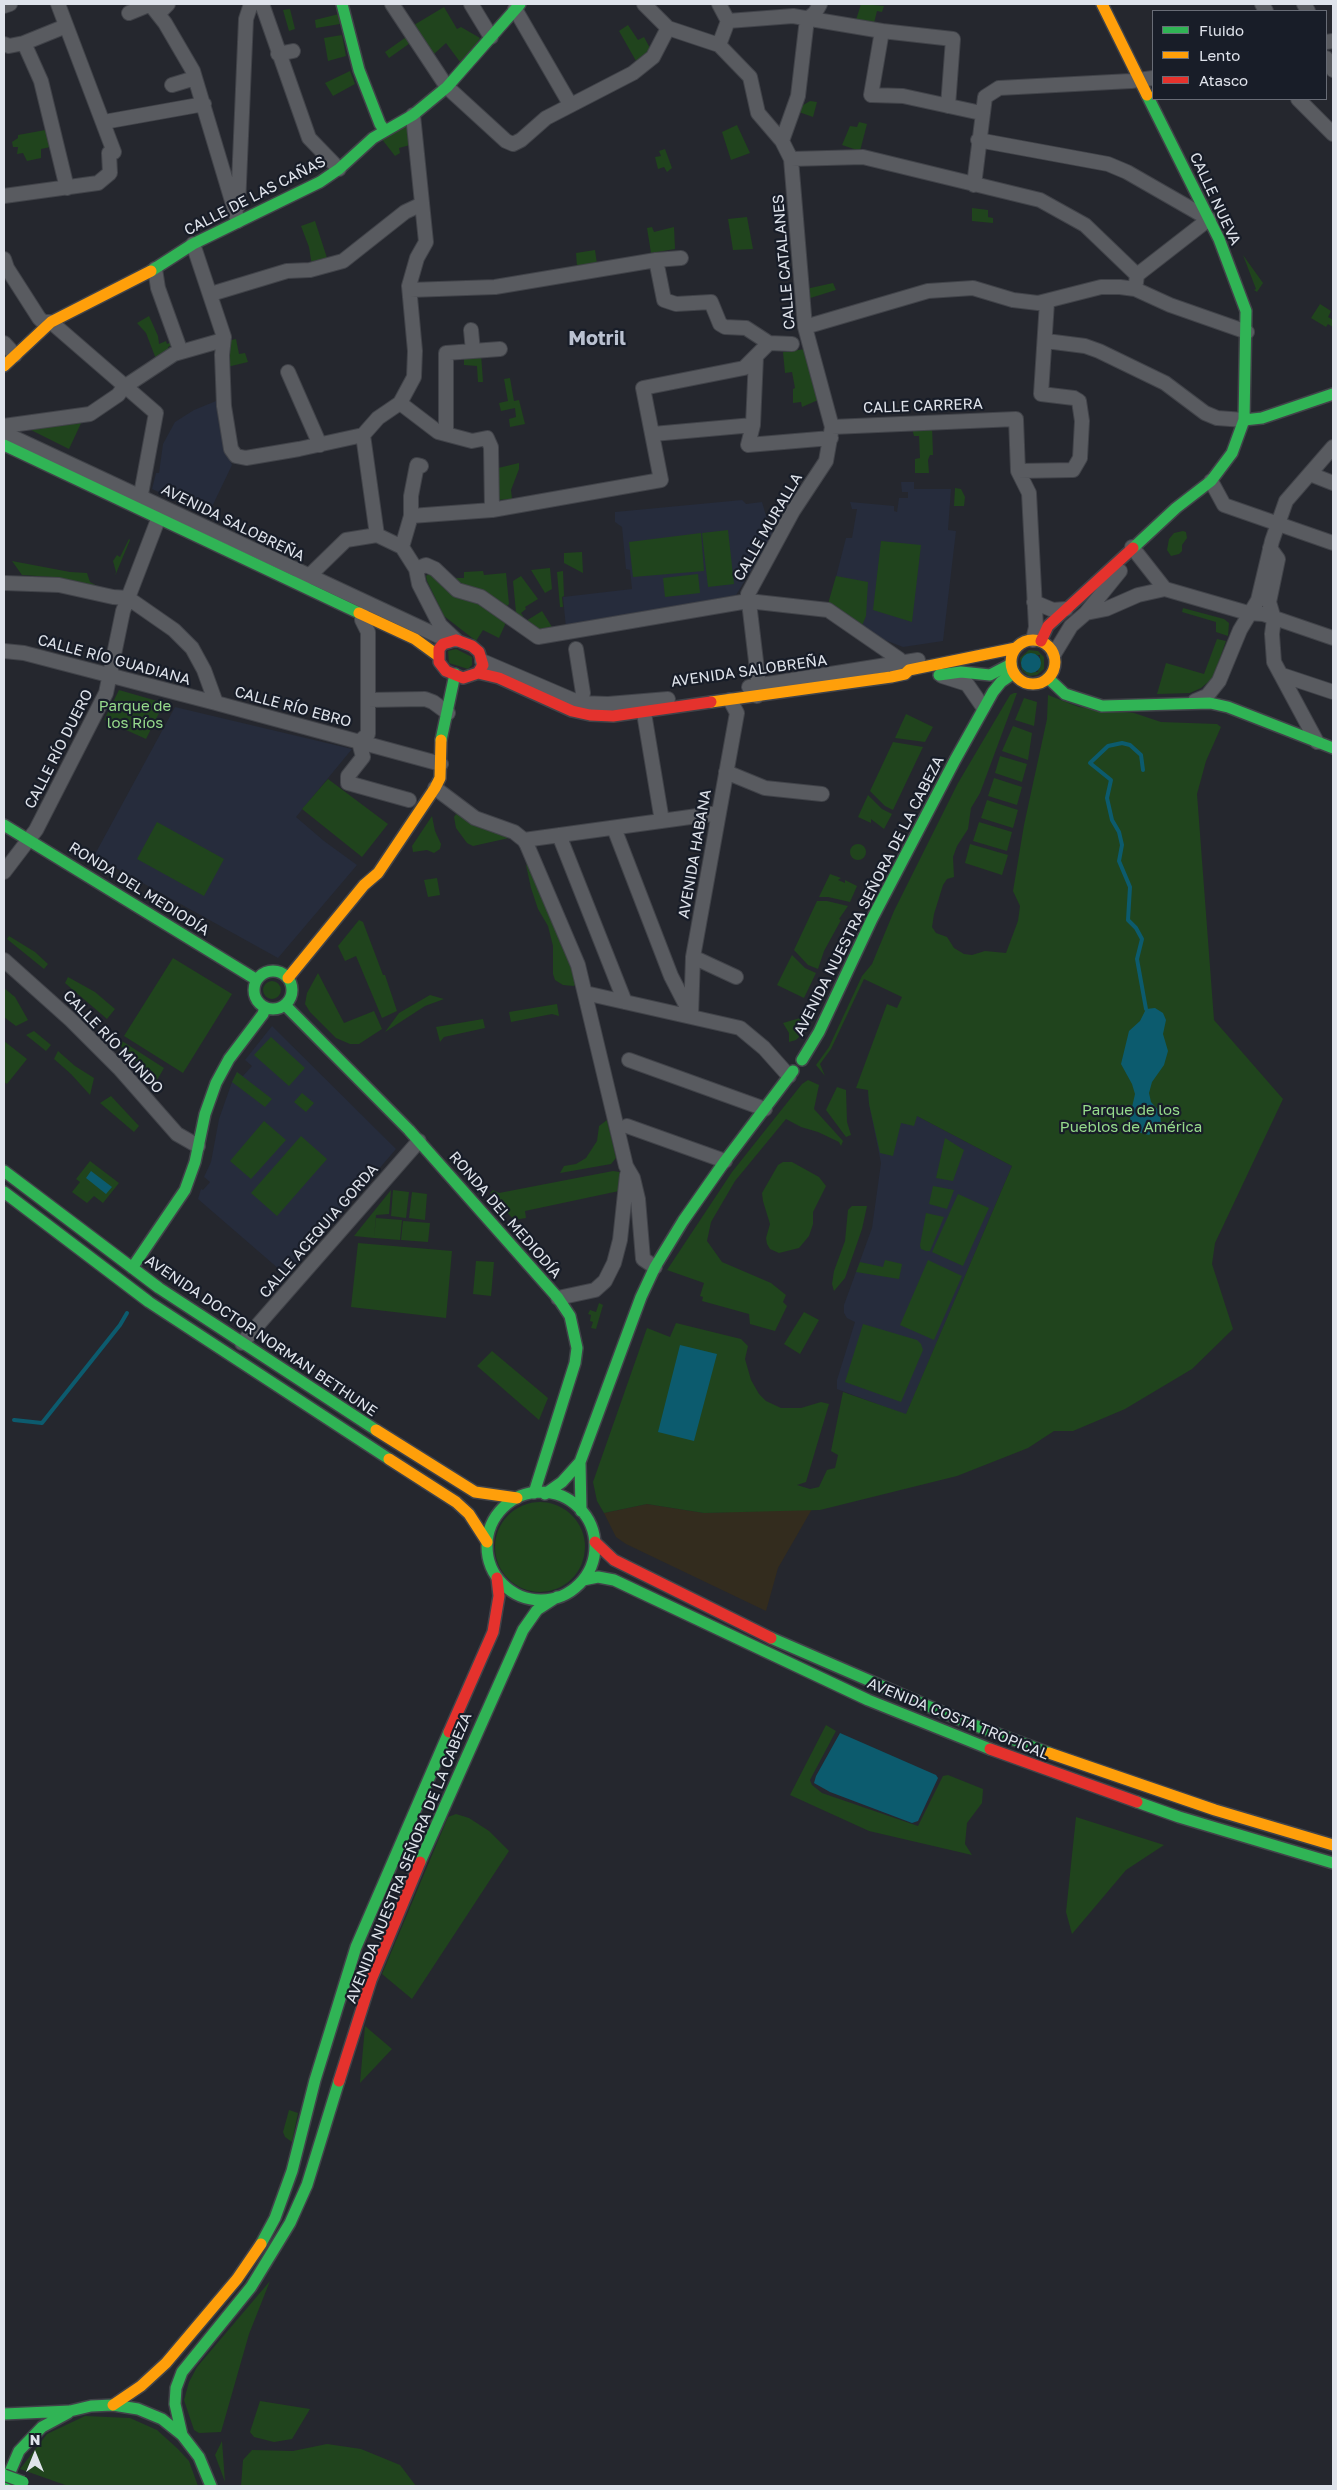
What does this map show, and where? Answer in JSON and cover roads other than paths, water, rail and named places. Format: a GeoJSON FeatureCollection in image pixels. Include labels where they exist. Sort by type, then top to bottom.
{"type":"FeatureCollection","features":[{"type":"Feature","properties":{"kind":"main road"},"geometry":{"type":"LineString","coordinates":[[342,4],[360,70],[380,124],[385,131]]}},
{"type":"Feature","properties":{"kind":"main road","name":"CALLE NUEVA"},"geometry":{"type":"LineString","coordinates":[[1102,4],[1147,79]]}},
{"type":"Feature","properties":{"kind":"main road","name":"CALLE DE LAS CAÑAS"},"geometry":{"type":"LineString","coordinates":[[4,366],[51,322],[155,269],[193,244],[320,182],[339,169],[385,131],[413,115],[447,86],[491,37],[512,8]]}},
{"type":"Feature","properties":{"kind":"main road","name":"CALLE NUEVA"},"geometry":{"type":"LineString","coordinates":[[1029,643],[1176,508],[1211,481],[1232,452],[1244,420],[1246,311],[1210,219],[1156,100]]}},
{"type":"Feature","properties":{"kind":"main road"},"geometry":{"type":"LineString","coordinates":[[1244,420],[1262,418],[1333,394]]}},
{"type":"Feature","properties":{"kind":"main road","name":"AVENIDA SALOBREÑA"},"geometry":{"type":"LineString","coordinates":[[139,502],[159,517],[414,639],[437,655]]}},
{"type":"Feature","properties":{"kind":"main road","name":"AVENIDA SALOBREÑA"},"geometry":{"type":"LineString","coordinates":[[414,639],[450,642]]}},
{"type":"Feature","properties":{"kind":"main road"},"geometry":{"type":"LineString","coordinates":[[450,642],[472,646],[479,652],[481,666],[463,678],[446,671],[439,662],[437,655],[439,649],[450,642]]}},
{"type":"Feature","properties":{"kind":"main road"},"geometry":{"type":"LineString","coordinates":[[1029,643],[1054,654],[1055,667],[1048,678],[1037,684],[1023,681],[1013,669],[1029,643]]}},
{"type":"Feature","properties":{"kind":"main road","name":"AVENIDA SALOBREÑA"},"geometry":{"type":"LineString","coordinates":[[481,666],[498,678],[552,703],[590,715],[613,716],[644,713],[730,700],[757,691]]}},
{"type":"Feature","properties":{"kind":"main road","name":"AVENIDA SALOBREÑA"},"geometry":{"type":"LineString","coordinates":[[903,669],[912,677],[961,672],[990,675],[1013,669]]}},
{"type":"Feature","properties":{"kind":"main road","name":"AVENIDA NUESTRA SEÑORA DE LA CABEZA"},"geometry":{"type":"LineString","coordinates":[[802,1060],[819,1032],[913,837],[984,707],[1001,682],[1013,669]]}},
{"type":"Feature","properties":{"kind":"main road"},"geometry":{"type":"LineString","coordinates":[[288,978],[364,885],[385,846],[398,827],[414,809],[427,800],[436,788],[440,778],[441,740],[455,674]]}},
{"type":"Feature","properties":{"kind":"main road"},"geometry":{"type":"LineString","coordinates":[[1048,678],[1065,694],[1102,706],[1210,703],[1228,707],[1333,748]]}},
{"type":"Feature","properties":{"kind":"main road","name":"RONDA DEL MEDIODÍA"},"geometry":{"type":"LineString","coordinates":[[4,824],[257,980]]}},
{"type":"Feature","properties":{"kind":"main road"},"geometry":{"type":"LineString","coordinates":[[266,972],[278,972],[288,978],[293,990],[289,1001],[285,1005],[276,1009],[265,1008],[256,999],[255,986],[257,980],[266,972]]}},
{"type":"Feature","properties":{"kind":"main road","name":"RONDA DEL MEDIODÍA"},"geometry":{"type":"LineString","coordinates":[[285,1005],[419,1141],[558,1298],[570,1316],[575,1333],[575,1363],[540,1493]]}},
{"type":"Feature","properties":{"kind":"main road"},"geometry":{"type":"LineString","coordinates":[[132,1268],[178,1201],[190,1178],[205,1114],[216,1083],[229,1059],[263,1014],[265,1008]]}},
{"type":"Feature","properties":{"kind":"main road"},"geometry":{"type":"LineString","coordinates":[[581,1511],[580,1462],[641,1297],[655,1267],[683,1221],[725,1161],[791,1073]]}},
{"type":"Feature","properties":{"kind":"main road","name":"AVENIDA DOCTOR NORMAN BETHUNE"},"geometry":{"type":"LineString","coordinates":[[4,1171],[132,1268],[242,1343],[458,1484],[475,1492],[516,1498]]}},
{"type":"Feature","properties":{"kind":"main road","name":"AVENIDA DOCTOR NORMAN BETHUNE"},"geometry":{"type":"LineString","coordinates":[[4,1192],[149,1302],[456,1502],[469,1514],[487,1542]]}},
{"type":"Feature","properties":{"kind":"main road"},"geometry":{"type":"LineString","coordinates":[[540,1493],[562,1496],[573,1502],[590,1526],[595,1542],[592,1561],[584,1580],[557,1598],[540,1600],[524,1598],[509,1590],[497,1578],[489,1562],[487,1542],[491,1524],[502,1509],[516,1498],[540,1493],[562,1482],[580,1462]]}},
{"type":"Feature","properties":{"kind":"main road","name":"AVENIDA COSTA TROPICAL"},"geometry":{"type":"LineString","coordinates":[[595,1542],[614,1560],[715,1611],[814,1658],[950,1716],[1096,1772],[1333,1846]]}},
{"type":"Feature","properties":{"kind":"main road","name":"AVENIDA COSTA TROPICAL"},"geometry":{"type":"LineString","coordinates":[[584,1580],[598,1577],[614,1580],[868,1700],[1010,1756],[1179,1816],[1333,1863]]}},
{"type":"Feature","properties":{"kind":"main road","name":"AVENIDA NUESTRA SEÑORA DE LA CABEZA"},"geometry":{"type":"LineString","coordinates":[[113,2405],[141,2386],[166,2363],[238,2279],[259,2248],[275,2218],[292,2171],[315,2080],[356,1946],[494,1632],[499,1596],[497,1578]]}},
{"type":"Feature","properties":{"kind":"main road","name":"AVENIDA NUESTRA SEÑORA DE LA CABEZA"},"geometry":{"type":"LineString","coordinates":[[182,2435],[175,2404],[176,2388],[182,2372],[251,2287],[290,2223],[308,2185],[371,1980],[447,1798],[523,1630],[537,1610],[557,1598]]}},
{"type":"Feature","properties":{"kind":"main road"},"geometry":{"type":"LineString","coordinates":[[4,2414],[70,2411],[91,2406],[113,2405],[138,2409],[162,2420],[182,2435],[199,2457],[212,2485]]}},
{"type":"Feature","properties":{"kind":"main road"},"geometry":{"type":"LineString","coordinates":[[4,2486],[19,2451],[42,2427],[70,2411]]}},
{"type":"Feature","properties":{"kind":"main road"},"geometry":{"type":"LineString","coordinates":[[4,2475],[36,2486]]}},
{"type":"Feature","properties":{"kind":"street"},"geometry":{"type":"LineString","coordinates":[[4,6],[10,4]]}},
{"type":"Feature","properties":{"kind":"street"},"geometry":{"type":"LineString","coordinates":[[4,196],[98,183],[110,173],[109,153],[114,152],[58,4]]}},
{"type":"Feature","properties":{"kind":"street"},"geometry":{"type":"LineString","coordinates":[[129,13],[168,4]]}},
{"type":"Feature","properties":{"kind":"street"},"geometry":{"type":"LineString","coordinates":[[238,221],[238,179],[246,19],[251,4]]}},
{"type":"Feature","properties":{"kind":"street"},"geometry":{"type":"LineString","coordinates":[[262,4],[309,138],[339,169]]}},
{"type":"Feature","properties":{"kind":"street"},"geometry":{"type":"LineString","coordinates":[[392,4],[447,86],[506,141],[513,144],[521,140],[546,118],[633,73],[653,57],[668,28]]}},
{"type":"Feature","properties":{"kind":"street"},"geometry":{"type":"LineString","coordinates":[[471,4],[491,37]]}},
{"type":"Feature","properties":{"kind":"street"},"geometry":{"type":"LineString","coordinates":[[645,4],[668,28],[719,44],[728,21],[719,4]]}},
{"type":"Feature","properties":{"kind":"street"},"geometry":{"type":"LineString","coordinates":[[728,21],[797,13],[815,13],[820,4]]}},
{"type":"Feature","properties":{"kind":"street"},"geometry":{"type":"LineString","coordinates":[[153,7],[188,60],[204,104],[238,221]]}},
{"type":"Feature","properties":{"kind":"street"},"geometry":{"type":"LineString","coordinates":[[512,8],[570,104]]}},
{"type":"Feature","properties":{"kind":"street"},"geometry":{"type":"LineString","coordinates":[[797,13],[882,31],[953,39],[948,106]]}},
{"type":"Feature","properties":{"kind":"street"},"geometry":{"type":"LineString","coordinates":[[782,141],[798,96],[797,13]]}},
{"type":"Feature","properties":{"kind":"street"},"geometry":{"type":"LineString","coordinates":[[4,44],[9,46],[24,42],[66,26]]}},
{"type":"Feature","properties":{"kind":"street"},"geometry":{"type":"LineString","coordinates":[[882,31],[871,95],[903,96],[981,113]]}},
{"type":"Feature","properties":{"kind":"street"},"geometry":{"type":"LineString","coordinates":[[24,42],[41,81],[67,188]]}},
{"type":"Feature","properties":{"kind":"street","name":"CALLE CATALANES"},"geometry":{"type":"LineString","coordinates":[[719,44],[750,78],[758,113],[782,141],[792,159],[807,333],[831,432]]}},
{"type":"Feature","properties":{"kind":"street"},"geometry":{"type":"LineString","coordinates":[[278,54],[293,51]]}},
{"type":"Feature","properties":{"kind":"street"},"geometry":{"type":"LineString","coordinates":[[172,85],[195,78]]}},
{"type":"Feature","properties":{"kind":"street"},"geometry":{"type":"LineString","coordinates":[[974,185],[981,113],[985,97],[999,88],[1147,79]]}},
{"type":"Feature","properties":{"kind":"street"},"geometry":{"type":"LineString","coordinates":[[1299,100],[1333,134]]}},
{"type":"Feature","properties":{"kind":"street"},"geometry":{"type":"LineString","coordinates":[[104,122],[204,104]]}},
{"type":"Feature","properties":{"kind":"street"},"geometry":{"type":"LineString","coordinates":[[193,244],[211,294],[223,340],[224,406],[231,449],[236,456],[246,458],[320,445],[363,435],[378,418],[400,403],[414,377],[415,351],[409,286],[417,258],[426,242],[413,115]]}},
{"type":"Feature","properties":{"kind":"street"},"geometry":{"type":"LineString","coordinates":[[756,358],[792,344],[807,333],[928,291],[973,288],[1026,303],[1048,302],[1101,287],[1136,282],[1210,219],[1127,172],[1108,164],[978,140]]}},
{"type":"Feature","properties":{"kind":"street"},"geometry":{"type":"LineString","coordinates":[[792,159],[863,157],[974,185],[1023,194],[1061,210],[1084,225],[1136,282],[1170,304],[1247,332]]}},
{"type":"Feature","properties":{"kind":"street"},"geometry":{"type":"LineString","coordinates":[[211,294],[287,271],[310,270],[342,260],[405,212],[422,204]]}},
{"type":"Feature","properties":{"kind":"street"},"geometry":{"type":"LineString","coordinates":[[410,290],[495,287],[656,260],[681,258]]}},
{"type":"Feature","properties":{"kind":"street"},"geometry":{"type":"LineString","coordinates":[[656,260],[664,300],[676,304],[711,302],[720,324],[725,327],[746,328],[769,343],[792,344]]}},
{"type":"Feature","properties":{"kind":"street"},"geometry":{"type":"LineString","coordinates":[[5,265],[34,312],[43,322],[51,322],[156,413],[139,502]]}},
{"type":"Feature","properties":{"kind":"street"},"geometry":{"type":"LineString","coordinates":[[155,269],[158,288],[181,352]]}},
{"type":"Feature","properties":{"kind":"street"},"geometry":{"type":"LineString","coordinates":[[1029,643],[1036,627],[1029,493],[1018,471],[1073,470],[1080,458],[1082,421],[1079,401],[1074,398],[1042,394],[1048,302]]}},
{"type":"Feature","properties":{"kind":"street"},"geometry":{"type":"LineString","coordinates":[[471,330],[473,351]]}},
{"type":"Feature","properties":{"kind":"street"},"geometry":{"type":"LineString","coordinates":[[4,426],[90,414],[118,395],[124,386],[174,354],[223,340]]}},
{"type":"Feature","properties":{"kind":"street"},"geometry":{"type":"LineString","coordinates":[[1046,341],[1084,346],[1099,351],[1165,383],[1205,413],[1217,418],[1244,420]]}},
{"type":"Feature","properties":{"kind":"street"},"geometry":{"type":"LineString","coordinates":[[4,343],[15,355]]}},
{"type":"Feature","properties":{"kind":"street"},"geometry":{"type":"LineString","coordinates":[[411,516],[492,510],[661,480],[643,388],[744,368],[769,343]]}},
{"type":"Feature","properties":{"kind":"street"},"geometry":{"type":"LineString","coordinates":[[446,434],[446,353],[500,349]]}},
{"type":"Feature","properties":{"kind":"street"},"geometry":{"type":"LineString","coordinates":[[653,434],[753,425],[756,358]]}},
{"type":"Feature","properties":{"kind":"street"},"geometry":{"type":"LineString","coordinates":[[288,372],[320,445]]}},
{"type":"Feature","properties":{"kind":"street"},"geometry":{"type":"LineString","coordinates":[[400,403],[438,432],[472,441],[487,438],[491,447],[492,510]]}},
{"type":"Feature","properties":{"kind":"street","name":"CALLE CARRERA"},"geometry":{"type":"LineString","coordinates":[[753,425],[748,445],[831,432],[1016,419],[1018,471]]}},
{"type":"Feature","properties":{"kind":"street","name":"CALLE MURALLA"},"geometry":{"type":"LineString","coordinates":[[757,691],[748,594],[793,511],[826,461],[831,432]]}},
{"type":"Feature","properties":{"kind":"street"},"geometry":{"type":"LineString","coordinates":[[363,435],[377,535]]}},
{"type":"Feature","properties":{"kind":"street","name":"AVENIDA SALOBREÑA"},"geometry":{"type":"LineString","coordinates":[[5,441],[450,642]]}},
{"type":"Feature","properties":{"kind":"street"},"geometry":{"type":"LineString","coordinates":[[1255,516],[1271,513],[1286,501],[1333,447]]}},
{"type":"Feature","properties":{"kind":"street"},"geometry":{"type":"LineString","coordinates":[[402,547],[411,516],[411,496],[417,466],[421,466]]}},
{"type":"Feature","properties":{"kind":"street"},"geometry":{"type":"LineString","coordinates":[[1310,474],[1333,483]]}},
{"type":"Feature","properties":{"kind":"street"},"geometry":{"type":"LineString","coordinates":[[1211,481],[1224,505],[1333,543]]}},
{"type":"Feature","properties":{"kind":"street"},"geometry":{"type":"LineString","coordinates":[[1192,703],[1207,696],[1219,681],[1248,613],[1258,600],[1270,548],[1286,501]]}},
{"type":"Feature","properties":{"kind":"street","name":"CALLE RÍO DUERO"},"geometry":{"type":"LineString","coordinates":[[4,872],[36,830],[106,693],[128,598],[159,517]]}},
{"type":"Feature","properties":{"kind":"street"},"geometry":{"type":"LineString","coordinates":[[292,580],[308,577],[346,540],[377,535],[402,547],[416,569],[419,584],[450,642]]}},
{"type":"Feature","properties":{"kind":"street"},"geometry":{"type":"LineString","coordinates":[[1270,548],[1278,559],[1269,602],[1274,619],[1272,634],[1274,662],[1317,742]]}},
{"type":"Feature","properties":{"kind":"street"},"geometry":{"type":"LineString","coordinates":[[1128,551],[1165,589]]}},
{"type":"Feature","properties":{"kind":"street"},"geometry":{"type":"LineString","coordinates":[[1054,654],[1071,626],[1086,613],[1126,564],[1128,551]]}},
{"type":"Feature","properties":{"kind":"street"},"geometry":{"type":"LineString","coordinates":[[416,569],[426,565],[434,569],[457,590],[481,597],[538,637],[655,615],[748,602],[828,610],[899,659],[903,669]]}},
{"type":"Feature","properties":{"kind":"street"},"geometry":{"type":"LineString","coordinates":[[4,583],[59,585],[113,598],[128,598]]}},
{"type":"Feature","properties":{"kind":"street"},"geometry":{"type":"LineString","coordinates":[[1086,613],[1106,608],[1138,595],[1165,589],[1248,613],[1263,614],[1333,638]]}},
{"type":"Feature","properties":{"kind":"street","name":"CALLE RÍO EBRO"},"geometry":{"type":"LineString","coordinates":[[128,598],[174,630],[192,648],[204,670],[216,703],[441,764]]}},
{"type":"Feature","properties":{"kind":"street"},"geometry":{"type":"LineString","coordinates":[[1034,602],[1053,610],[1066,609]]}},
{"type":"Feature","properties":{"kind":"street"},"geometry":{"type":"LineString","coordinates":[[362,614],[362,620],[368,632],[368,734],[359,742],[363,757],[348,776],[348,783],[409,800]]}},
{"type":"Feature","properties":{"kind":"street","name":"AVENIDA SALOBREÑA"},"geometry":{"type":"LineString","coordinates":[[481,666],[580,703],[608,704],[757,691],[903,669],[1029,643]]}},
{"type":"Feature","properties":{"kind":"street"},"geometry":{"type":"LineString","coordinates":[[576,649],[584,693],[580,703]]}},
{"type":"Feature","properties":{"kind":"street","name":"CALLE RÍO GUADIANA"},"geometry":{"type":"LineString","coordinates":[[4,651],[24,653],[110,677],[216,703]]}},
{"type":"Feature","properties":{"kind":"street","name":"AVENIDA SALOBREÑA"},"geometry":{"type":"LineString","coordinates":[[939,675],[967,684],[984,707]]}},
{"type":"Feature","properties":{"kind":"street"},"geometry":{"type":"LineString","coordinates":[[1282,675],[1333,692]]}},
{"type":"Feature","properties":{"kind":"street"},"geometry":{"type":"LineString","coordinates":[[368,700],[425,699],[433,702],[448,713]]}},
{"type":"Feature","properties":{"kind":"street","name":"AVENIDA HABANA"},"geometry":{"type":"LineString","coordinates":[[691,1016],[693,957],[737,713],[735,705],[730,700]]}},
{"type":"Feature","properties":{"kind":"street"},"geometry":{"type":"LineString","coordinates":[[644,713],[662,821]]}},
{"type":"Feature","properties":{"kind":"street"},"geometry":{"type":"LineString","coordinates":[[726,772],[765,788],[822,794]]}},
{"type":"Feature","properties":{"kind":"street"},"geometry":{"type":"LineString","coordinates":[[436,788],[475,818],[514,832],[524,840],[578,965],[585,993],[626,1166],[627,1183],[621,1232],[614,1263],[605,1281],[594,1290],[558,1298]]}},
{"type":"Feature","properties":{"kind":"street"},"geometry":{"type":"LineString","coordinates":[[524,840],[719,814]]}},
{"type":"Feature","properties":{"kind":"street"},"geometry":{"type":"LineString","coordinates":[[614,828],[671,976],[691,1016]]}},
{"type":"Feature","properties":{"kind":"street"},"geometry":{"type":"LineString","coordinates":[[559,835],[625,1002]]}},
{"type":"Feature","properties":{"kind":"street"},"geometry":{"type":"LineString","coordinates":[[693,957],[736,977]]}},
{"type":"Feature","properties":{"kind":"street","name":"CALLE RÍO MUNDO"},"geometry":{"type":"LineString","coordinates":[[4,960],[71,1020],[119,1068],[177,1134],[198,1146]]}},
{"type":"Feature","properties":{"kind":"street"},"geometry":{"type":"LineString","coordinates":[[585,993],[740,1028],[791,1073]]}},
{"type":"Feature","properties":{"kind":"street"},"geometry":{"type":"LineString","coordinates":[[630,1060],[765,1109]]}},
{"type":"Feature","properties":{"kind":"street"},"geometry":{"type":"LineString","coordinates":[[627,1126],[725,1161]]}},
{"type":"Feature","properties":{"kind":"street","name":"CALLE ACEQUIA GORDA"},"geometry":{"type":"LineString","coordinates":[[242,1343],[419,1141]]}},
{"type":"Feature","properties":{"kind":"street"},"geometry":{"type":"LineString","coordinates":[[626,1166],[633,1178],[638,1199],[643,1259],[655,1267]]}},
{"type":"Feature","properties":{"kind":"water"},"geometry":{"type":"Polygon","coordinates":[[[1031,653],[1038,656],[1041,663],[1038,670],[1031,673],[1024,670],[1021,663],[1024,656],[1031,653]]]}},
{"type":"Feature","properties":{"kind":"water"},"geometry":{"type":"Polygon","coordinates":[[[1155,1008],[1163,1013],[1166,1020],[1163,1034],[1168,1051],[1164,1065],[1152,1082],[1149,1093],[1151,1102],[1160,1112],[1161,1123],[1149,1135],[1141,1133],[1131,1126],[1130,1116],[1135,1094],[1132,1084],[1121,1064],[1129,1031],[1140,1021],[1146,1009],[1155,1008]]]}},
{"type":"Feature","properties":{"kind":"water"},"geometry":{"type":"Polygon","coordinates":[[[91,1171],[112,1187],[106,1194],[86,1178],[91,1171]]]}},
{"type":"Feature","properties":{"kind":"water"},"geometry":{"type":"Polygon","coordinates":[[[680,1345],[717,1354],[694,1441],[658,1432],[680,1345]]]}},
{"type":"Feature","properties":{"kind":"water"},"geometry":{"type":"Polygon","coordinates":[[[840,1733],[936,1775],[938,1778],[918,1821],[912,1823],[830,1792],[814,1783],[840,1733]]]}},
{"type":"Feature","properties":{"kind":"waterway"},"geometry":{"type":"LineString","coordinates":[[1143,770],[1141,755],[1130,745],[1122,743],[1108,746],[1090,763],[1111,780],[1107,798],[1112,820],[1119,832],[1122,845],[1119,861],[1130,887],[1128,920],[1136,928],[1142,939],[1137,959],[1146,1009]]}},
{"type":"Feature","properties":{"kind":"waterway"},"geometry":{"type":"LineString","coordinates":[[14,1420],[42,1423],[120,1325],[127,1313]]}},
{"type":"Feature","properties":{"kind":"district","name":"Motril"},"geometry":{"type":"Point","coordinates":[597,339]}},
{"type":"Feature","properties":{"kind":"park label","name":"Parque de los Ríos"},"geometry":{"type":"Point","coordinates":[135,714]}},
{"type":"Feature","properties":{"kind":"park label","name":"Parque de los Pueblos de América"},"geometry":{"type":"Point","coordinates":[1131,1118]}}]}
